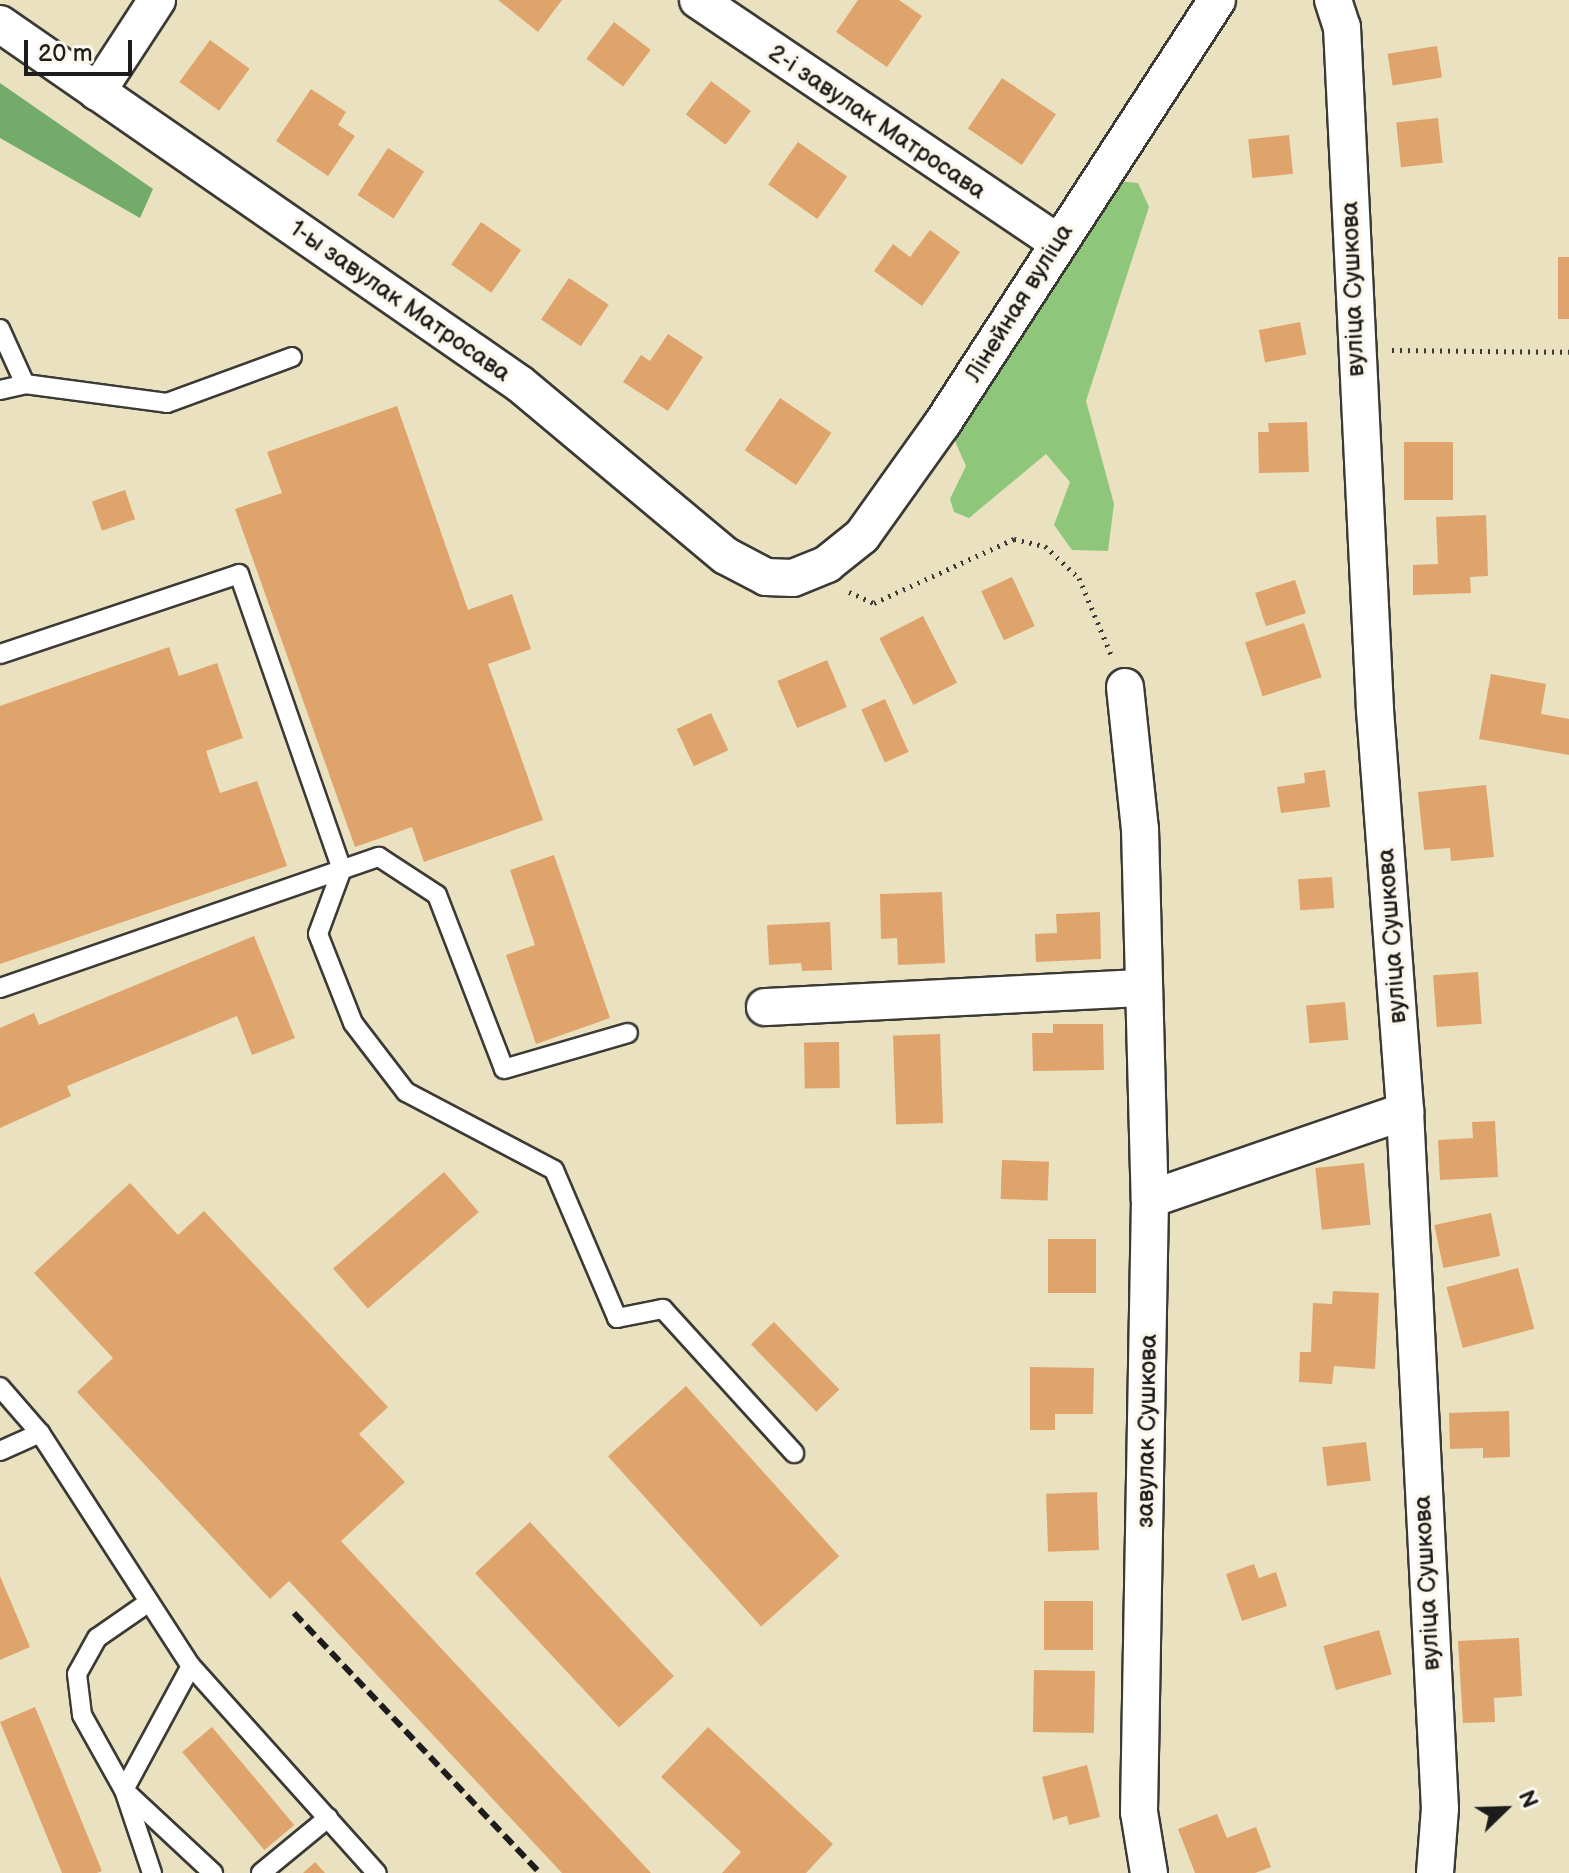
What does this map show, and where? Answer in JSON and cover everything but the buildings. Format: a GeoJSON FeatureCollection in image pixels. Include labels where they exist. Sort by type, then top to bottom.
{"type":"FeatureCollection","features":[{"type":"Feature","properties":{"kind":"street"},"geometry":{"type":"LineString","coordinates":[[97,92],[157,0]]}},
{"type":"Feature","properties":{"kind":"street","name":"2-і завулак Матросава"},"geometry":{"type":"LineString","coordinates":[[698,0],[1057,242]]}},
{"type":"Feature","properties":{"kind":"street","name":"Лінейная вуліца"},"geometry":{"type":"LineString","coordinates":[[793,578],[827,564],[862,536],[898,486],[1217,0]]}},
{"type":"Feature","properties":{"kind":"street","name":"вуліца Сушкова"},"geometry":{"type":"LineString","coordinates":[[1333,0],[1342,27],[1355,350],[1405,1111],[1440,1808],[1435,1873]]}},
{"type":"Feature","properties":{"kind":"street","name":"1-ы завулак Матросава"},"geometry":{"type":"LineString","coordinates":[[0,24],[520,384],[726,556],[766,577],[793,578]]}},
{"type":"Feature","properties":{"kind":"street","name":"завулак Сушкова"},"geometry":{"type":"LineString","coordinates":[[1125,687],[1140,829],[1150,1199],[1139,1812],[1149,1873]]}},
{"type":"Feature","properties":{"kind":"street"},"geometry":{"type":"LineString","coordinates":[[765,1007],[1142,988]]}},
{"type":"Feature","properties":{"kind":"street"},"geometry":{"type":"LineString","coordinates":[[1150,1199],[1405,1111]]}},
{"type":"Feature","properties":{"kind":"lane"},"geometry":{"type":"LineString","coordinates":[[0,329],[25,384]]}},
{"type":"Feature","properties":{"kind":"lane"},"geometry":{"type":"LineString","coordinates":[[0,390],[25,384],[167,403],[292,357]]}},
{"type":"Feature","properties":{"kind":"lane"},"geometry":{"type":"LineString","coordinates":[[0,654],[239,574],[342,869],[318,934],[353,1023],[406,1092],[554,1170],[617,1318],[663,1309],[794,1453]]}},
{"type":"Feature","properties":{"kind":"lane"},"geometry":{"type":"LineString","coordinates":[[0,988],[379,857],[437,895],[504,1069],[628,1033]]}},
{"type":"Feature","properties":{"kind":"lane"},"geometry":{"type":"LineString","coordinates":[[0,1387],[40,1433],[191,1666],[377,1873]]}},
{"type":"Feature","properties":{"kind":"lane"},"geometry":{"type":"LineString","coordinates":[[0,1451],[40,1433]]}},
{"type":"Feature","properties":{"kind":"lane"},"geometry":{"type":"LineString","coordinates":[[149,1602],[97,1638],[77,1674],[82,1715],[124,1790],[152,1873]]}},
{"type":"Feature","properties":{"kind":"lane"},"geometry":{"type":"LineString","coordinates":[[124,1790],[191,1666]]}},
{"type":"Feature","properties":{"kind":"lane"},"geometry":{"type":"LineString","coordinates":[[124,1790],[213,1873]]}},
{"type":"Feature","properties":{"kind":"lane"},"geometry":{"type":"LineString","coordinates":[[261,1873],[328,1818]]}},
{"type":"Feature","properties":{"kind":"path"},"geometry":{"type":"LineString","coordinates":[[1355,350],[1569,352]]}},
{"type":"Feature","properties":{"kind":"path"},"geometry":{"type":"LineString","coordinates":[[827,564],[852,596],[874,603],[1014,539],[1045,546],[1079,578],[1125,687]]}},
{"type":"Feature","properties":{"kind":"green space"},"geometry":{"type":"Polygon","coordinates":[[[0,83],[153,189],[140,218],[0,138],[0,83]]]}},
{"type":"Feature","properties":{"kind":"green space"},"geometry":{"type":"Polygon","coordinates":[[[1116,181],[1138,183],[1149,207],[1086,401],[1114,504],[1108,551],[1072,550],[1054,525],[1070,482],[1046,454],[969,518],[954,512],[950,499],[966,466],[950,430],[1116,181]]]}},
{"type":"Feature","properties":{"kind":"railway"},"geometry":{"type":"LineString","coordinates":[[294,1613],[540,1873]]}}]}
